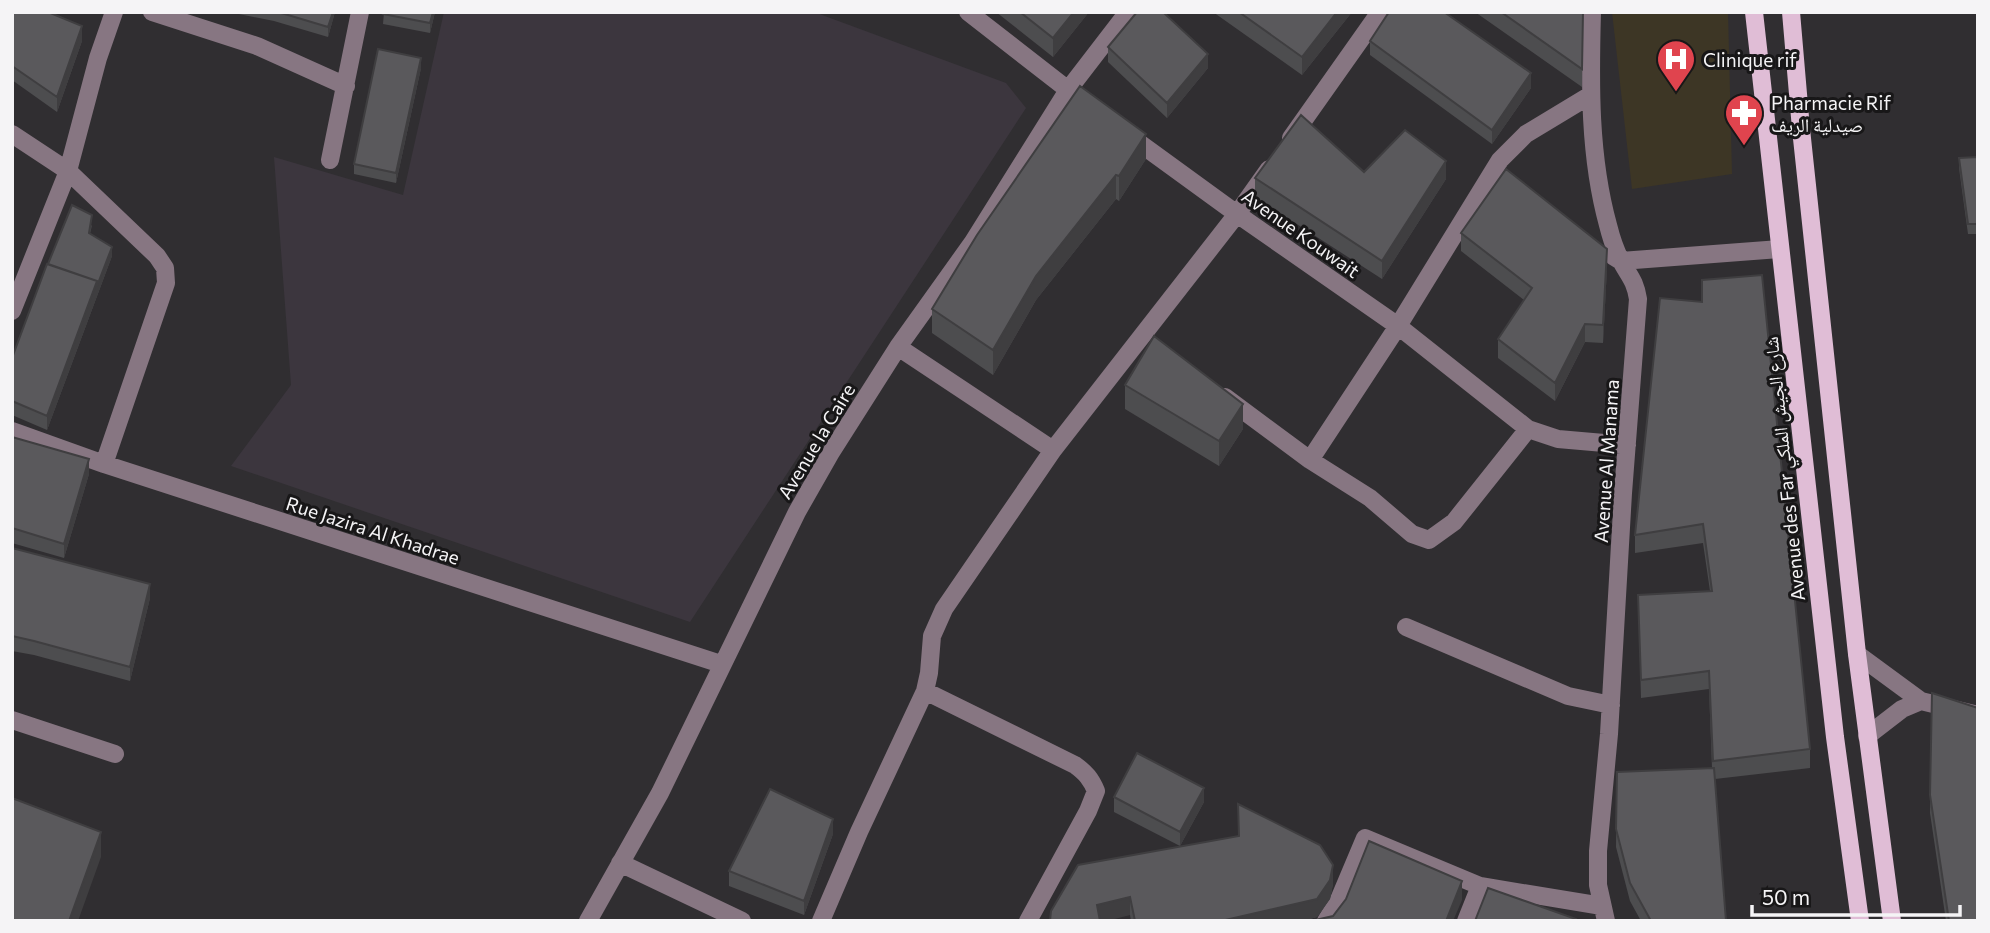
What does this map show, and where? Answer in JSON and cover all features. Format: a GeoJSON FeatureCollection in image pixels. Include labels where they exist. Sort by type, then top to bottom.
{"type":"FeatureCollection","features":[{"type":"Feature","properties":{"kind":"main road","name":"Avenue des Far شارع الجيش الملكي"},"geometry":{"type":"LineString","coordinates":[[1754,12],[1835,737],[1860,921]]}},
{"type":"Feature","properties":{"kind":"main road"},"geometry":{"type":"LineString","coordinates":[[1791,12],[1857,654],[1892,921]]}},
{"type":"Feature","properties":{"kind":"street"},"geometry":{"type":"LineString","coordinates":[[12,311],[16,289],[68,171],[98,58],[114,12]]}},
{"type":"Feature","properties":{"kind":"street"},"geometry":{"type":"LineString","coordinates":[[152,12],[203,20],[346,86]]}},
{"type":"Feature","properties":{"kind":"street"},"geometry":{"type":"LineString","coordinates":[[330,160],[360,12]]}},
{"type":"Feature","properties":{"kind":"street"},"geometry":{"type":"LineString","coordinates":[[968,12],[1090,107]]}},
{"type":"Feature","properties":{"kind":"street","name":"Avenue la Caire"},"geometry":{"type":"LineString","coordinates":[[588,921],[660,793],[797,512],[830,454],[898,347],[972,242],[1068,90],[1128,12]]}},
{"type":"Feature","properties":{"kind":"street"},"geometry":{"type":"LineString","coordinates":[[821,921],[925,691],[932,636],[944,609],[1053,450],[1146,339],[1380,12]]}},
{"type":"Feature","properties":{"kind":"street","name":"Avenue Al Manama"},"geometry":{"type":"LineString","coordinates":[[1592,12],[1590,96],[1599,186],[1607,223],[1621,261],[1635,281],[1638,299],[1611,705],[1598,851],[1598,886],[1604,914]]}},
{"type":"Feature","properties":{"kind":"street"},"geometry":{"type":"LineString","coordinates":[[1310,460],[1498,175],[1513,145],[1590,96]]}},
{"type":"Feature","properties":{"kind":"street","name":"Avenue Kouwait"},"geometry":{"type":"LineString","coordinates":[[1113,123],[1237,214],[1398,326],[1528,429],[1558,439],[1627,445]]}},
{"type":"Feature","properties":{"kind":"street"},"geometry":{"type":"LineString","coordinates":[[12,134],[68,171],[157,256],[164,268],[166,283],[104,464]]}},
{"type":"Feature","properties":{"kind":"street"},"geometry":{"type":"LineString","coordinates":[[1599,247],[1621,261],[1780,248]]}},
{"type":"Feature","properties":{"kind":"street"},"geometry":{"type":"LineString","coordinates":[[898,347],[1053,450]]}},
{"type":"Feature","properties":{"kind":"street"},"geometry":{"type":"LineString","coordinates":[[1208,385],[1310,460],[1370,498],[1412,534],[1429,540],[1454,522],[1528,429]]}},
{"type":"Feature","properties":{"kind":"street","name":"Rue Jazira Al Khadrae"},"geometry":{"type":"LineString","coordinates":[[12,431],[104,464],[721,664]]}},
{"type":"Feature","properties":{"kind":"street"},"geometry":{"type":"LineString","coordinates":[[1406,627],[1568,696],[1611,705]]}},
{"type":"Feature","properties":{"kind":"street"},"geometry":{"type":"LineString","coordinates":[[1857,654],[1921,701],[1978,715]]}},
{"type":"Feature","properties":{"kind":"street"},"geometry":{"type":"LineString","coordinates":[[925,691],[1075,765],[1089,775],[1093,783],[1096,791],[1088,811],[1028,921]]}},
{"type":"Feature","properties":{"kind":"street"},"geometry":{"type":"LineString","coordinates":[[1867,736],[1902,709],[1921,701]]}},
{"type":"Feature","properties":{"kind":"street"},"geometry":{"type":"LineString","coordinates":[[12,720],[115,754]]}},
{"type":"Feature","properties":{"kind":"street"},"geometry":{"type":"LineString","coordinates":[[1326,921],[1338,902],[1365,838],[1480,886],[1604,914]]}},
{"type":"Feature","properties":{"kind":"street"},"geometry":{"type":"LineString","coordinates":[[620,863],[742,921]]}},
{"type":"Feature","properties":{"kind":"street"},"geometry":{"type":"LineString","coordinates":[[1466,921],[1480,886]]}},
{"type":"Feature","properties":{"kind":"shaded area"},"geometry":{"type":"Polygon","coordinates":[[[444,12],[814,12],[1006,83],[1026,108],[690,622],[231,466],[291,385],[274,157],[403,195],[444,12]]]}},
{"type":"Feature","properties":{"kind":"shaded area","name":"Clinique rif"},"geometry":{"type":"Polygon","coordinates":[[[1612,12],[1728,12],[1732,174],[1632,189],[1612,12]]]}},
{"type":"Feature","properties":{"kind":"building"},"geometry":{"type":"Polygon","coordinates":[[[12,12],[48,12],[82,26],[57,97],[12,66],[12,12]]]}},
{"type":"Feature","properties":{"kind":"building"},"geometry":{"type":"Polygon","coordinates":[[[278,12],[333,12],[328,27],[278,12]]]}},
{"type":"Feature","properties":{"kind":"building"},"geometry":{"type":"Polygon","coordinates":[[[433,12],[430,23],[383,14],[433,12]]]}},
{"type":"Feature","properties":{"kind":"building"},"geometry":{"type":"Polygon","coordinates":[[[1020,12],[1074,12],[1053,38],[1020,12]]]}},
{"type":"Feature","properties":{"kind":"building"},"geometry":{"type":"Polygon","coordinates":[[[1137,12],[1163,12],[1208,54],[1167,103],[1108,47],[1137,12]]]}},
{"type":"Feature","properties":{"kind":"building"},"geometry":{"type":"Polygon","coordinates":[[[1239,12],[1337,12],[1302,57],[1239,12]]]}},
{"type":"Feature","properties":{"kind":"building"},"geometry":{"type":"Polygon","coordinates":[[[1389,12],[1444,12],[1531,73],[1492,130],[1370,41],[1389,12]]]}},
{"type":"Feature","properties":{"kind":"building"},"geometry":{"type":"Polygon","coordinates":[[[1501,12],[1583,12],[1582,69],[1501,12]]]}},
{"type":"Feature","properties":{"kind":"building"},"geometry":{"type":"Polygon","coordinates":[[[378,49],[421,58],[396,173],[354,164],[378,49]]]}},
{"type":"Feature","properties":{"kind":"building"},"geometry":{"type":"Polygon","coordinates":[[[1080,86],[1146,134],[1119,176],[1116,175],[1036,276],[993,350],[932,309],[977,235],[1080,86]]]}},
{"type":"Feature","properties":{"kind":"building"},"geometry":{"type":"Polygon","coordinates":[[[1301,115],[1364,172],[1405,130],[1446,161],[1382,261],[1255,178],[1301,115]]]}},
{"type":"Feature","properties":{"kind":"building"},"geometry":{"type":"Polygon","coordinates":[[[1978,157],[1978,224],[1968,224],[1959,158],[1978,157]]]}},
{"type":"Feature","properties":{"kind":"building"},"geometry":{"type":"Polygon","coordinates":[[[1506,169],[1607,249],[1603,325],[1585,324],[1555,383],[1498,339],[1532,288],[1461,233],[1506,169]]]}},
{"type":"Feature","properties":{"kind":"building"},"geometry":{"type":"Polygon","coordinates":[[[72,205],[92,215],[89,233],[112,247],[97,286],[97,281],[48,264],[72,205]]]}},
{"type":"Feature","properties":{"kind":"building"},"geometry":{"type":"Polygon","coordinates":[[[47,264],[97,281],[47,416],[12,401],[12,358],[47,264]]]}},
{"type":"Feature","properties":{"kind":"building"},"geometry":{"type":"Polygon","coordinates":[[[1762,275],[1810,749],[1713,761],[1709,671],[1641,680],[1638,595],[1712,591],[1703,524],[1635,535],[1660,298],[1702,302],[1702,280],[1762,275]]]}},
{"type":"Feature","properties":{"kind":"building"},"geometry":{"type":"Polygon","coordinates":[[[1154,336],[1243,404],[1219,441],[1125,385],[1154,336]]]}},
{"type":"Feature","properties":{"kind":"building"},"geometry":{"type":"Polygon","coordinates":[[[12,437],[89,459],[64,544],[12,528],[12,437]]]}},
{"type":"Feature","properties":{"kind":"building"},"geometry":{"type":"Polygon","coordinates":[[[12,548],[150,584],[130,667],[12,636],[12,548]]]}},
{"type":"Feature","properties":{"kind":"building"},"geometry":{"type":"Polygon","coordinates":[[[1932,693],[1978,708],[1978,921],[1949,921],[1930,795],[1932,693]]]}},
{"type":"Feature","properties":{"kind":"building"},"geometry":{"type":"Polygon","coordinates":[[[1137,753],[1204,788],[1180,832],[1114,797],[1137,753]]]}},
{"type":"Feature","properties":{"kind":"building"},"geometry":{"type":"Polygon","coordinates":[[[1714,768],[1726,921],[1651,921],[1630,883],[1616,829],[1617,772],[1714,768]]]}},
{"type":"Feature","properties":{"kind":"building"},"geometry":{"type":"Polygon","coordinates":[[[770,789],[833,819],[804,901],[729,871],[770,789]]]}},
{"type":"Feature","properties":{"kind":"building"},"geometry":{"type":"Polygon","coordinates":[[[12,798],[101,832],[69,921],[12,921],[12,798]]]}},
{"type":"Feature","properties":{"kind":"building"},"geometry":{"type":"Polygon","coordinates":[[[1238,804],[1320,845],[1333,865],[1330,880],[1317,899],[1221,921],[1135,921],[1130,897],[1097,905],[1100,921],[1050,921],[1051,911],[1078,865],[1239,836],[1238,804]]]}},
{"type":"Feature","properties":{"kind":"building"},"geometry":{"type":"Polygon","coordinates":[[[1369,841],[1462,881],[1446,921],[1311,921],[1333,916],[1346,899],[1369,841]]]}},
{"type":"Feature","properties":{"kind":"building"},"geometry":{"type":"Polygon","coordinates":[[[1488,888],[1576,919],[1475,921],[1488,888]]]}},
{"type":"Feature","properties":{"kind":"place","name":"Clinique rif"},"geometry":{"type":"Point","coordinates":[1676,93]}},
{"type":"Feature","properties":{"kind":"place","name":"Pharmacie Rif صيدلية الريف"},"geometry":{"type":"Point","coordinates":[1744,147]}}]}
